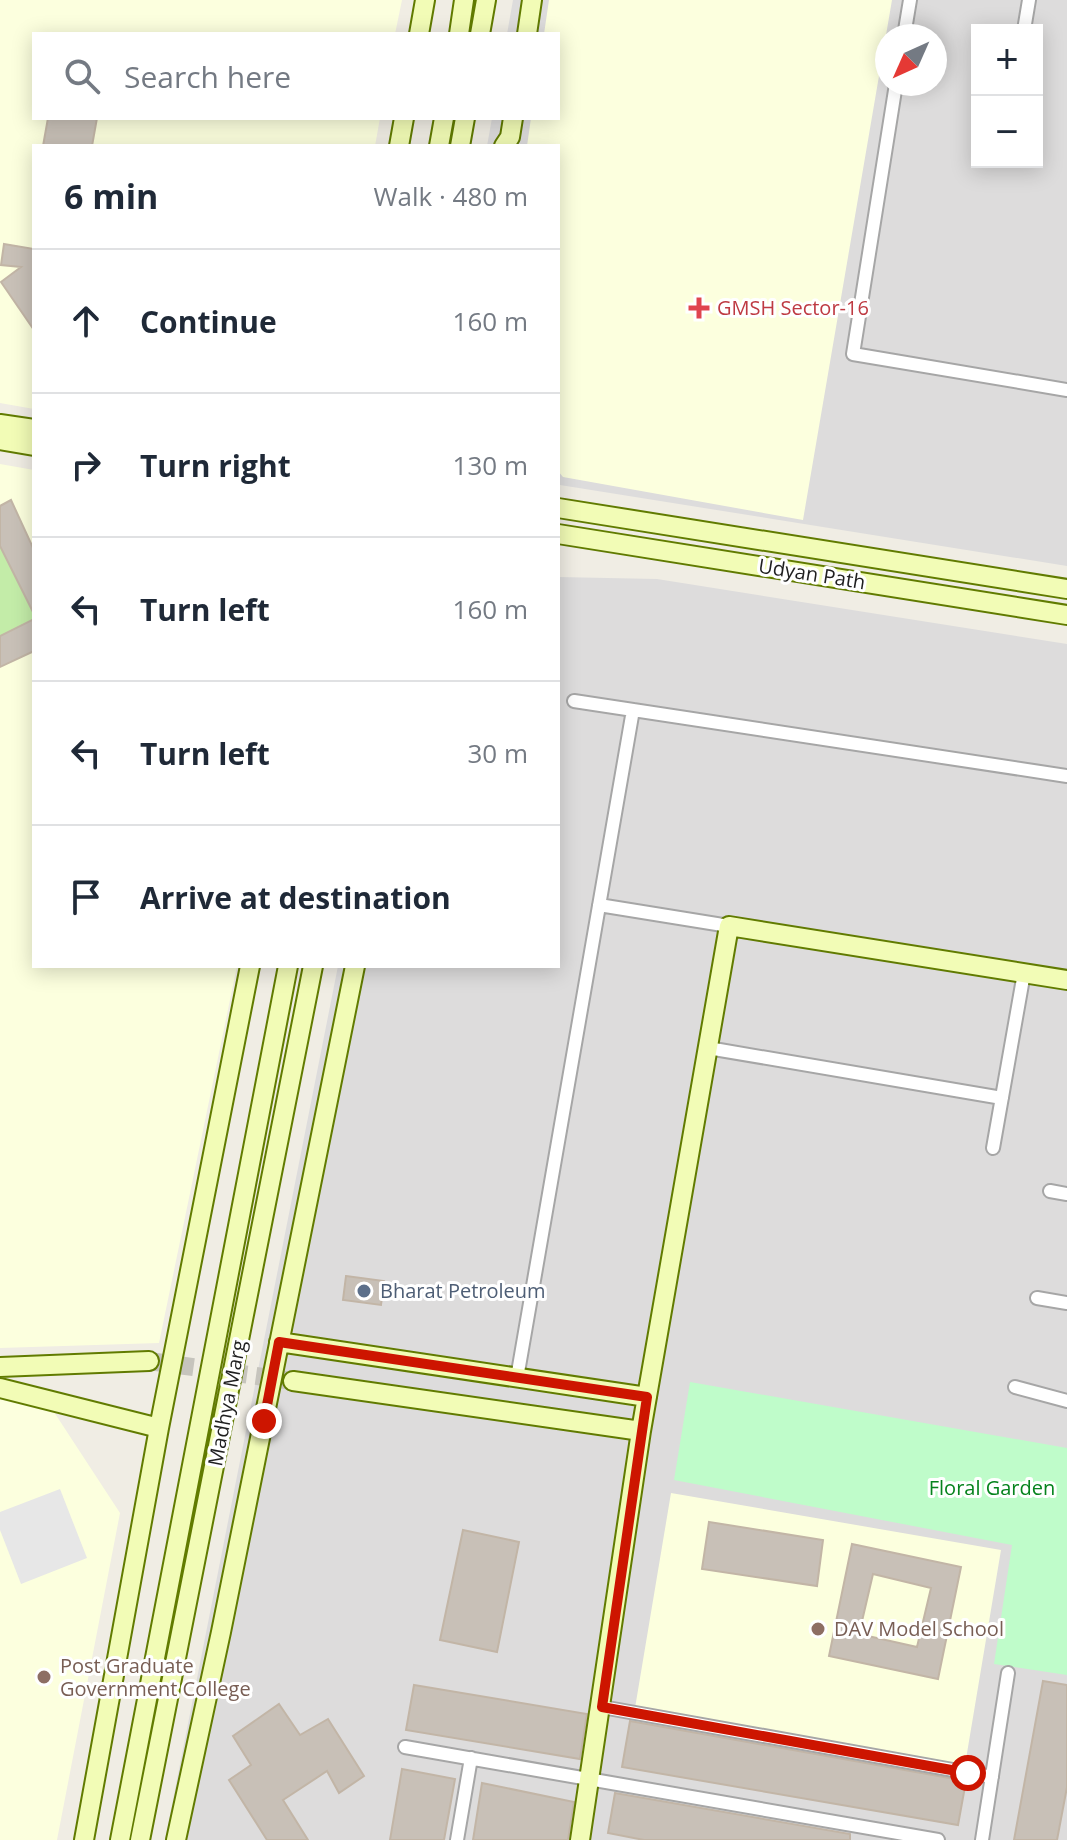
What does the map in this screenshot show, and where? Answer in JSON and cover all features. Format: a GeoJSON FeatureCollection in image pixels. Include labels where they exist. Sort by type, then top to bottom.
{"type":"FeatureCollection","features":[{"type":"Feature","properties":{"kind":"street"},"geometry":{"type":"LineString","coordinates":[[419,32],[425,0]]}},
{"type":"Feature","properties":{"kind":"street"},"geometry":{"type":"LineString","coordinates":[[459,32],[464,0]]}},
{"type":"Feature","properties":{"kind":"street"},"geometry":{"type":"LineString","coordinates":[[480,32],[486,0]]}},
{"type":"Feature","properties":{"kind":"street"},"geometry":{"type":"LineString","coordinates":[[527,32],[532,0]]}},
{"type":"Feature","properties":{"kind":"street"},"geometry":{"type":"LineString","coordinates":[[906,24],[910,0]]}},
{"type":"Feature","properties":{"kind":"street"},"geometry":{"type":"LineString","coordinates":[[1025,24],[1029,0]]}},
{"type":"Feature","properties":{"kind":"street"},"geometry":{"type":"LineString","coordinates":[[894,96],[853,354],[1067,390]]}},
{"type":"Feature","properties":{"kind":"street"},"geometry":{"type":"LineString","coordinates":[[399,144],[404,120]]}},
{"type":"Feature","properties":{"kind":"street"},"geometry":{"type":"LineString","coordinates":[[439,144],[444,120]]}},
{"type":"Feature","properties":{"kind":"street"},"geometry":{"type":"LineString","coordinates":[[460,144],[465,120]]}},
{"type":"Feature","properties":{"kind":"street"},"geometry":{"type":"LineString","coordinates":[[505,144],[510,137],[513,120]]}},
{"type":"Feature","properties":{"kind":"street"},"geometry":{"type":"LineString","coordinates":[[0,424],[32,429]]}},
{"type":"Feature","properties":{"kind":"street"},"geometry":{"type":"LineString","coordinates":[[0,440],[32,446]]}},
{"type":"Feature","properties":{"kind":"street","name":"Udyan Path"},"geometry":{"type":"LineString","coordinates":[[560,508],[1067,589]]}},
{"type":"Feature","properties":{"kind":"street","name":"Udyan Path"},"geometry":{"type":"LineString","coordinates":[[560,534],[1067,615]]}},
{"type":"Feature","properties":{"kind":"street"},"geometry":{"type":"LineString","coordinates":[[574,701],[1067,776]]}},
{"type":"Feature","properties":{"kind":"street"},"geometry":{"type":"LineString","coordinates":[[517,1378],[633,710]]}},
{"type":"Feature","properties":{"kind":"street"},"geometry":{"type":"LineString","coordinates":[[599,905],[1067,980]]}},
{"type":"Feature","properties":{"kind":"street"},"geometry":{"type":"LineString","coordinates":[[580,1840],[641,1431],[729,926]]}},
{"type":"Feature","properties":{"kind":"street"},"geometry":{"type":"LineString","coordinates":[[84,1840],[159,1428],[250,968]]}},
{"type":"Feature","properties":{"kind":"street","name":"Madhya Marg"},"geometry":{"type":"LineString","coordinates":[[120,1840],[288,968]]}},
{"type":"Feature","properties":{"kind":"street","name":"Madhya Marg"},"geometry":{"type":"LineString","coordinates":[[140,1840],[313,968]]}},
{"type":"Feature","properties":{"kind":"street"},"geometry":{"type":"LineString","coordinates":[[176,1840],[355,968]]}},
{"type":"Feature","properties":{"kind":"street"},"geometry":{"type":"LineString","coordinates":[[993,1148],[1024,973]]}},
{"type":"Feature","properties":{"kind":"street"},"geometry":{"type":"LineString","coordinates":[[708,1048],[1002,1098]]}},
{"type":"Feature","properties":{"kind":"street"},"geometry":{"type":"LineString","coordinates":[[1050,1191],[1067,1194]]}},
{"type":"Feature","properties":{"kind":"street"},"geometry":{"type":"LineString","coordinates":[[1037,1298],[1067,1303]]}},
{"type":"Feature","properties":{"kind":"street"},"geometry":{"type":"LineString","coordinates":[[279,1342],[647,1397]]}},
{"type":"Feature","properties":{"kind":"street"},"geometry":{"type":"LineString","coordinates":[[0,1367],[149,1361]]}},
{"type":"Feature","properties":{"kind":"street"},"geometry":{"type":"LineString","coordinates":[[293,1381],[641,1431]]}},
{"type":"Feature","properties":{"kind":"street"},"geometry":{"type":"LineString","coordinates":[[1015,1387],[1067,1401]]}},
{"type":"Feature","properties":{"kind":"street"},"geometry":{"type":"LineString","coordinates":[[0,1388],[159,1428]]}},
{"type":"Feature","properties":{"kind":"street"},"geometry":{"type":"LineString","coordinates":[[982,1840],[1008,1673]]}},
{"type":"Feature","properties":{"kind":"street"},"geometry":{"type":"LineString","coordinates":[[602,1707],[992,1777]]}},
{"type":"Feature","properties":{"kind":"street"},"geometry":{"type":"LineString","coordinates":[[405,1747],[938,1840]]}},
{"type":"Feature","properties":{"kind":"street"},"geometry":{"type":"LineString","coordinates":[[457,1840],[471,1758]]}},
{"type":"Feature","properties":{"kind":"shaded area"},"geometry":{"type":"Polygon","coordinates":[[[0,0],[402,0],[395,32],[32,32],[32,120],[380,120],[375,144],[32,144],[32,409],[0,403],[0,0]]]}},
{"type":"Feature","properties":{"kind":"shaded area"},"geometry":{"type":"Polygon","coordinates":[[[513,0],[1067,0],[1067,566],[560,485],[560,144],[487,144],[492,120],[560,120],[560,32],[507,32],[513,0]]]}},
{"type":"Feature","properties":{"kind":"shaded area","name":"GMSH Sector-16"},"geometry":{"type":"Polygon","coordinates":[[[549,0],[892,0],[888,24],[875,24],[876,96],[803,520],[563,477],[560,473],[560,144],[527,144],[531,120],[560,120],[560,32],[544,32],[549,0]]]}},
{"type":"Feature","properties":{"kind":"shaded area"},"geometry":{"type":"Polygon","coordinates":[[[0,464],[32,470],[32,968],[237,968],[159,1343],[0,1348],[0,464]]]}},
{"type":"Feature","properties":{"kind":"shaded area"},"geometry":{"type":"Polygon","coordinates":[[[560,577],[657,579],[1067,644],[1067,1840],[165,1840],[338,968],[560,968],[560,577]]]}},
{"type":"Feature","properties":{"kind":"shaded area","name":"Post Graduate Government College"},"geometry":{"type":"Polygon","coordinates":[[[0,1397],[52,1409],[120,1513],[57,1840],[0,1840],[0,1397]]]}},
{"type":"Feature","properties":{"kind":"shaded area"},"geometry":{"type":"Polygon","coordinates":[[[60,1489],[87,1558],[21,1584],[0,1530],[0,1512],[60,1489]]]}},
{"type":"Feature","properties":{"kind":"shaded area","name":"DAV Model School"},"geometry":{"type":"Polygon","coordinates":[[[671,1493],[1001,1550],[965,1765],[635,1708],[671,1493]]]}},
{"type":"Feature","properties":{"kind":"green space"},"geometry":{"type":"Polygon","coordinates":[[[0,546],[32,610],[32,620],[0,636],[0,546]]]}},
{"type":"Feature","properties":{"kind":"green space","name":"Floral Garden"},"geometry":{"type":"Polygon","coordinates":[[[690,1382],[1067,1448],[1067,1675],[994,1664],[1012,1545],[674,1480],[690,1382]]]}},
{"type":"Feature","properties":{"kind":"building"},"geometry":{"type":"Polygon","coordinates":[[[48,120],[97,120],[92,144],[43,144],[48,120]]]}},
{"type":"Feature","properties":{"kind":"building"},"geometry":{"type":"Polygon","coordinates":[[[4,244],[32,249],[32,327],[1,282],[21,267],[1,265],[4,244]]]}},
{"type":"Feature","properties":{"kind":"building"},"geometry":{"type":"Polygon","coordinates":[[[11,500],[32,546],[32,610],[0,546],[0,506],[11,500]]]}},
{"type":"Feature","properties":{"kind":"building"},"geometry":{"type":"Polygon","coordinates":[[[32,620],[32,652],[0,667],[0,636],[32,620]]]}},
{"type":"Feature","properties":{"kind":"building","name":"Bharat Petroleum"},"geometry":{"type":"Polygon","coordinates":[[[346,1276],[384,1281],[381,1305],[343,1300],[346,1276]]]}},
{"type":"Feature","properties":{"kind":"building"},"geometry":{"type":"Polygon","coordinates":[[[709,1522],[823,1540],[817,1586],[702,1569],[709,1522]]]}},
{"type":"Feature","properties":{"kind":"building"},"geometry":{"type":"Polygon","coordinates":[[[463,1530],[519,1542],[497,1652],[440,1640],[463,1530]]]}},
{"type":"Feature","properties":{"kind":"building"},"geometry":{"type":"Polygon","coordinates":[[[852,1544],[961,1567],[938,1679],[829,1656],[852,1544]],[[873,1574],[859,1634],[917,1647],[931,1588],[873,1574]]]}},
{"type":"Feature","properties":{"kind":"building"},"geometry":{"type":"Polygon","coordinates":[[[1043,1681],[1067,1685],[1067,1787],[1057,1840],[1014,1840],[1043,1681]]]}},
{"type":"Feature","properties":{"kind":"building"},"geometry":{"type":"Polygon","coordinates":[[[414,1685],[587,1714],[580,1759],[406,1730],[414,1685]]]}},
{"type":"Feature","properties":{"kind":"building"},"geometry":{"type":"Polygon","coordinates":[[[279,1704],[300,1735],[328,1719],[364,1776],[339,1793],[327,1771],[283,1800],[308,1840],[267,1840],[229,1780],[251,1765],[233,1736],[279,1704]]]}},
{"type":"Feature","properties":{"kind":"building"},"geometry":{"type":"Polygon","coordinates":[[[630,1721],[966,1781],[958,1825],[622,1767],[630,1721]]]}},
{"type":"Feature","properties":{"kind":"building"},"geometry":{"type":"Polygon","coordinates":[[[402,1769],[455,1779],[444,1840],[390,1840],[402,1769]]]}},
{"type":"Feature","properties":{"kind":"building"},"geometry":{"type":"Polygon","coordinates":[[[482,1783],[574,1802],[568,1840],[473,1840],[482,1783]]]}},
{"type":"Feature","properties":{"kind":"building"},"geometry":{"type":"Polygon","coordinates":[[[615,1793],[850,1834],[850,1840],[644,1840],[608,1833],[615,1793]]]}},
{"type":"Feature","properties":{"kind":"tunnel"},"geometry":{"type":"LineString","coordinates":[[149,1361],[293,1381]]}},
{"type":"Feature","properties":{"kind":"place","name":"GMSH Sector-16"},"geometry":{"type":"Point","coordinates":[699,308]}},
{"type":"Feature","properties":{"kind":"place","name":"Bharat Petroleum"},"geometry":{"type":"Point","coordinates":[364,1291]}},
{"type":"Feature","properties":{"kind":"place","name":"DAV Model School"},"geometry":{"type":"Point","coordinates":[818,1629]}},
{"type":"Feature","properties":{"kind":"place","name":"Post Graduate Government College"},"geometry":{"type":"Point","coordinates":[44,1677]}},
{"type":"Feature","properties":{"kind":"route"},"geometry":{"type":"LineString","coordinates":[[264,1421],[279,1342],[647,1397],[602,1707],[968,1773]]}}]}
